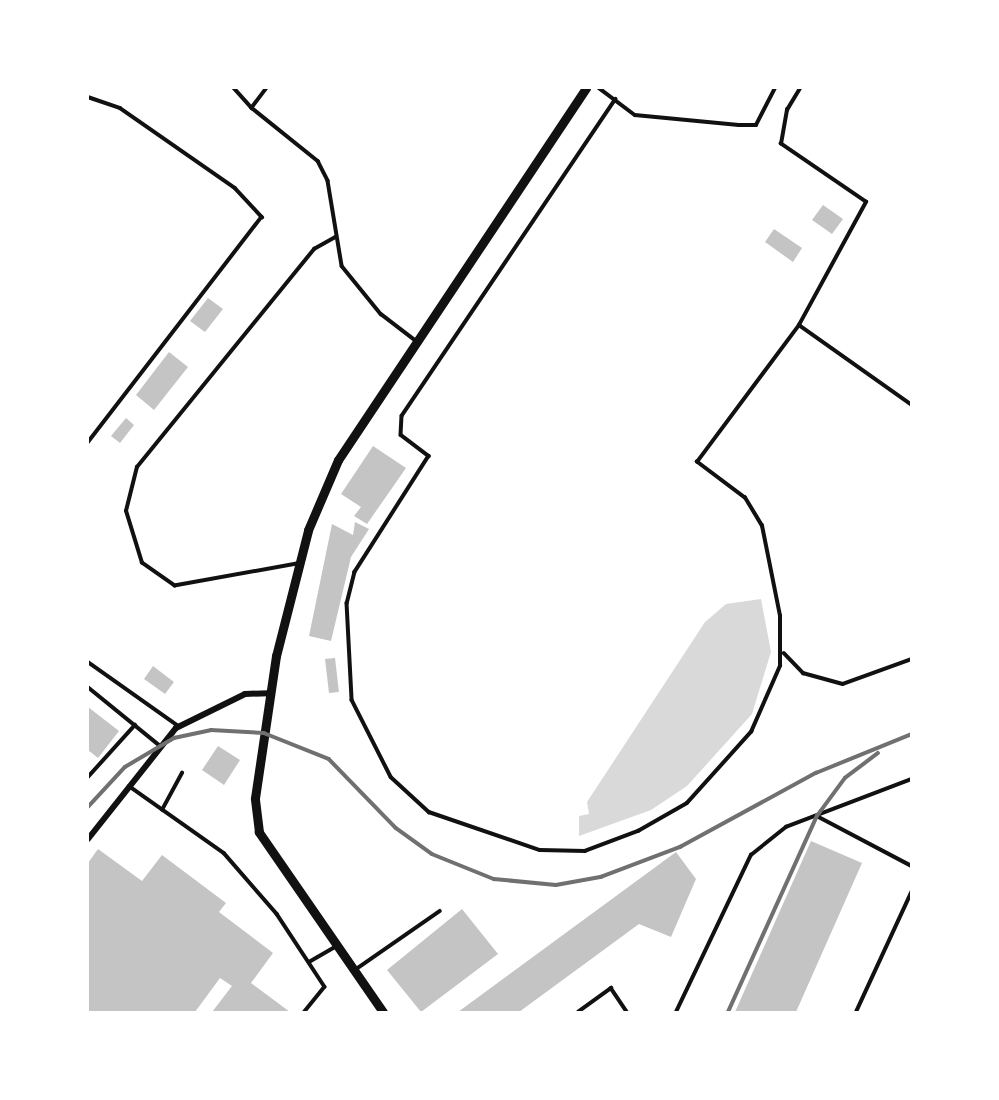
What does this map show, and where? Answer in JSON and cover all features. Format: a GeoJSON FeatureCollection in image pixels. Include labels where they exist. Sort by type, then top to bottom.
{"type":"FeatureCollection","features":[{"type":"Feature","properties":{"kind":"main road"},"geometry":{"type":"LineString","coordinates":[[383,1013],[335,947],[259,832],[255,798],[269,693],[299,564],[328,480],[586,88]]}},
{"type":"Feature","properties":{"kind":"street"},"geometry":{"type":"LineString","coordinates":[[88,839],[159,745],[179,727],[244,694],[269,693]]}},
{"type":"Feature","properties":{"kind":"lane"},"geometry":{"type":"LineString","coordinates":[[234,88],[252,108],[318,161],[328,181],[342,266],[381,314],[417,341]]}},
{"type":"Feature","properties":{"kind":"lane"},"geometry":{"type":"LineString","coordinates":[[252,108],[267,88]]}},
{"type":"Feature","properties":{"kind":"lane"},"geometry":{"type":"LineString","coordinates":[[599,88],[648,118],[756,125],[775,88]]}},
{"type":"Feature","properties":{"kind":"lane"},"geometry":{"type":"LineString","coordinates":[[615,99],[402,416],[401,435],[429,456],[355,572],[345,635],[352,700],[382,764],[429,812],[524,846],[585,850],[648,826],[705,787],[765,710],[784,653],[772,569],[755,510],[697,462],[799,325],[866,202],[781,144],[787,110],[800,88]]}},
{"type":"Feature","properties":{"kind":"lane"},"geometry":{"type":"LineString","coordinates":[[88,97],[120,108],[235,188],[262,217],[88,443]]}},
{"type":"Feature","properties":{"kind":"lane"},"geometry":{"type":"LineString","coordinates":[[299,564],[275,563],[175,586],[142,563],[126,511],[137,467],[314,249],[336,237]]}},
{"type":"Feature","properties":{"kind":"lane"},"geometry":{"type":"LineString","coordinates":[[799,325],[912,405]]}},
{"type":"Feature","properties":{"kind":"lane"},"geometry":{"type":"LineString","coordinates":[[784,653],[803,673],[843,684],[912,659]]}},
{"type":"Feature","properties":{"kind":"lane"},"geometry":{"type":"LineString","coordinates":[[88,662],[179,727]]}},
{"type":"Feature","properties":{"kind":"lane"},"geometry":{"type":"LineString","coordinates":[[88,687],[159,745]]}},
{"type":"Feature","properties":{"kind":"lane"},"geometry":{"type":"LineString","coordinates":[[88,777],[135,725]]}},
{"type":"Feature","properties":{"kind":"lane"},"geometry":{"type":"LineString","coordinates":[[162,810],[182,773]]}},
{"type":"Feature","properties":{"kind":"lane"},"geometry":{"type":"LineString","coordinates":[[676,1013],[751,855],[786,827],[912,779]]}},
{"type":"Feature","properties":{"kind":"lane"},"geometry":{"type":"LineString","coordinates":[[128,786],[224,853],[309,962],[325,987],[305,1013]]}},
{"type":"Feature","properties":{"kind":"lane"},"geometry":{"type":"LineString","coordinates":[[817,816],[912,866]]}},
{"type":"Feature","properties":{"kind":"lane"},"geometry":{"type":"LineString","coordinates":[[856,1013],[912,891]]}},
{"type":"Feature","properties":{"kind":"lane"},"geometry":{"type":"LineString","coordinates":[[354,972],[440,911]]}},
{"type":"Feature","properties":{"kind":"lane"},"geometry":{"type":"LineString","coordinates":[[309,962],[335,947]]}},
{"type":"Feature","properties":{"kind":"lane"},"geometry":{"type":"LineString","coordinates":[[579,1013],[611,989],[627,1013]]}},
{"type":"Feature","properties":{"kind":"shaded area"},"geometry":{"type":"Polygon","coordinates":[[[761,599],[771,652],[752,714],[687,786],[651,810],[579,836],[579,816],[589,814],[587,802],[705,622],[726,604],[761,599]]]}},
{"type":"Feature","properties":{"kind":"building"},"geometry":{"type":"Polygon","coordinates":[[[823,205],[843,219],[832,234],[812,220],[823,205]]]}},
{"type":"Feature","properties":{"kind":"building"},"geometry":{"type":"Polygon","coordinates":[[[774,229],[802,248],[793,262],[765,242],[774,229]]]}},
{"type":"Feature","properties":{"kind":"building"},"geometry":{"type":"Polygon","coordinates":[[[208,298],[223,309],[205,332],[190,321],[208,298]]]}},
{"type":"Feature","properties":{"kind":"building"},"geometry":{"type":"Polygon","coordinates":[[[169,352],[188,367],[154,410],[136,395],[169,352]]]}},
{"type":"Feature","properties":{"kind":"building"},"geometry":{"type":"Polygon","coordinates":[[[126,418],[134,425],[120,443],[111,436],[126,418]]]}},
{"type":"Feature","properties":{"kind":"building"},"geometry":{"type":"Polygon","coordinates":[[[373,446],[406,468],[367,524],[354,516],[361,507],[341,494],[373,446]]]}},
{"type":"Feature","properties":{"kind":"building"},"geometry":{"type":"Polygon","coordinates":[[[355,522],[369,529],[351,557],[331,641],[309,636],[332,524],[353,535],[355,522]]]}},
{"type":"Feature","properties":{"kind":"building"},"geometry":{"type":"Polygon","coordinates":[[[335,658],[339,692],[329,693],[325,659],[335,658]]]}},
{"type":"Feature","properties":{"kind":"building"},"geometry":{"type":"Polygon","coordinates":[[[153,666],[174,682],[165,694],[144,679],[153,666]]]}},
{"type":"Feature","properties":{"kind":"building"},"geometry":{"type":"Polygon","coordinates":[[[88,707],[119,731],[98,758],[88,750],[88,707]]]}},
{"type":"Feature","properties":{"kind":"building"},"geometry":{"type":"Polygon","coordinates":[[[218,746],[240,760],[224,785],[202,770],[218,746]]]}},
{"type":"Feature","properties":{"kind":"building"},"geometry":{"type":"Polygon","coordinates":[[[811,841],[862,863],[796,1012],[735,1012],[811,841]]]}},
{"type":"Feature","properties":{"kind":"building"},"geometry":{"type":"Polygon","coordinates":[[[98,849],[142,881],[162,855],[226,903],[219,912],[273,953],[251,983],[290,1012],[212,1012],[232,986],[220,978],[195,1012],[88,1012],[88,863],[98,849]]]}},
{"type":"Feature","properties":{"kind":"building"},"geometry":{"type":"Polygon","coordinates":[[[676,852],[696,879],[671,937],[639,924],[519,1012],[458,1012],[676,852]]]}},
{"type":"Feature","properties":{"kind":"building"},"geometry":{"type":"Polygon","coordinates":[[[462,909],[498,954],[421,1012],[387,970],[462,909]]]}},
{"type":"Feature","properties":{"kind":"railway"},"geometry":{"type":"LineString","coordinates":[[88,807],[125,767],[174,738],[211,730],[264,733],[329,759],[396,828],[432,854],[494,879],[556,885],[601,877],[680,847],[816,773],[912,734]]}},
{"type":"Feature","properties":{"kind":"railway"},"geometry":{"type":"LineString","coordinates":[[728,1012],[817,816],[845,778],[878,753]]}}]}
